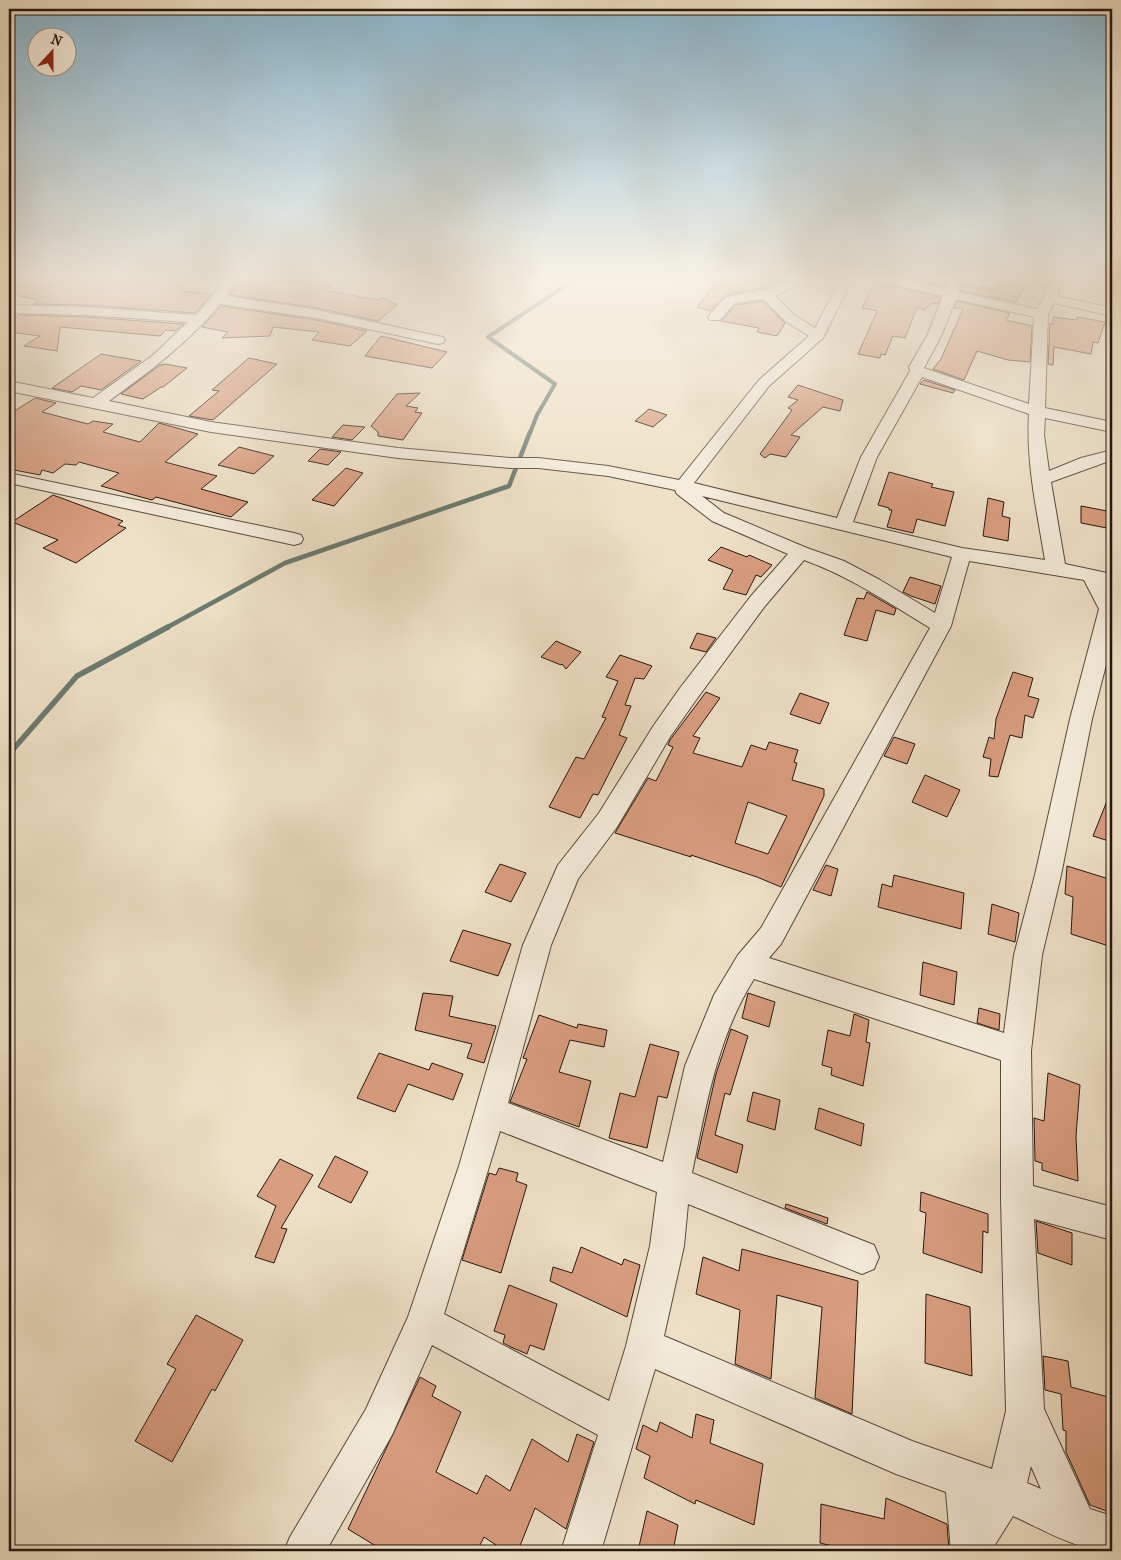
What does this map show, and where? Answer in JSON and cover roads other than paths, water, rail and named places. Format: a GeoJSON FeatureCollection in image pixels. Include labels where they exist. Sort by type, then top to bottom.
{"type":"FeatureCollection","features":[{"type":"Feature","properties":{"kind":"street"},"geometry":{"type":"LineString","coordinates":[[95,404],[166,351]]}},
{"type":"Feature","properties":{"kind":"street"},"geometry":{"type":"LineString","coordinates":[[681,486],[764,383],[800,351]]}},
{"type":"Feature","properties":{"kind":"street"},"geometry":{"type":"LineString","coordinates":[[843,525],[869,457],[918,371],[916,367],[926,351]]}},
{"type":"Feature","properties":{"kind":"street"},"geometry":{"type":"LineString","coordinates":[[1039,351],[1036,435],[1056,568]]}},
{"type":"Feature","properties":{"kind":"street"},"geometry":{"type":"LineString","coordinates":[[918,371],[1036,411],[1112,427]]}},
{"type":"Feature","properties":{"kind":"street"},"geometry":{"type":"LineString","coordinates":[[9,386],[211,427],[398,454],[510,463],[538,463],[608,471],[681,486],[962,554],[1056,568],[1102,578],[1109,608],[1108,618],[1081,719],[1048,875],[1028,955],[1016,1051],[1017,1198],[1025,1411],[1005,1493],[971,1549]]}},
{"type":"Feature","properties":{"kind":"street"},"geometry":{"type":"LineString","coordinates":[[1042,480],[1087,462],[1112,456]]}},
{"type":"Feature","properties":{"kind":"street"},"geometry":{"type":"LineString","coordinates":[[9,478],[294,539]]}},
{"type":"Feature","properties":{"kind":"street"},"geometry":{"type":"LineString","coordinates":[[9,493],[27,482]]}},
{"type":"Feature","properties":{"kind":"street"},"geometry":{"type":"LineString","coordinates":[[681,486],[718,517],[800,552],[837,565],[873,584],[941,626]]}},
{"type":"Feature","properties":{"kind":"street"},"geometry":{"type":"LineString","coordinates":[[313,1548],[379,1422],[424,1322],[475,1166],[537,945],[567,873],[608,820],[662,732],[688,694],[758,601],[800,552]]}},
{"type":"Feature","properties":{"kind":"street"},"geometry":{"type":"LineString","coordinates":[[581,1551],[644,1346],[667,1246],[674,1182],[700,1066],[728,995],[748,964],[771,936],[941,626],[962,554]]}},
{"type":"Feature","properties":{"kind":"street"},"geometry":{"type":"LineString","coordinates":[[748,964],[1016,1051]]}},
{"type":"Feature","properties":{"kind":"street"},"geometry":{"type":"LineString","coordinates":[[490,1112],[674,1182],[862,1257]]}},
{"type":"Feature","properties":{"kind":"street"},"geometry":{"type":"LineString","coordinates":[[1017,1198],[1112,1223]]}},
{"type":"Feature","properties":{"kind":"street"},"geometry":{"type":"LineString","coordinates":[[424,1322],[620,1427]]}},
{"type":"Feature","properties":{"kind":"street"},"geometry":{"type":"LineString","coordinates":[[644,1346],[910,1460],[1005,1493],[1076,1524],[1112,1536]]}},
{"type":"Feature","properties":{"kind":"street"},"geometry":{"type":"LineString","coordinates":[[1025,1411],[1076,1524]]}},
{"type":"Feature","properties":{"kind":"street"},"geometry":{"type":"LineString","coordinates":[[964,1480],[971,1549]]}},
{"type":"Feature","properties":{"kind":"waterway"},"geometry":{"type":"LineString","coordinates":[[508,351],[555,384],[537,415],[530,433]]}},
{"type":"Feature","properties":{"kind":"waterway"},"geometry":{"type":"LineString","coordinates":[[166,628],[285,563],[509,486],[530,432]]}},
{"type":"Feature","properties":{"kind":"waterway"},"geometry":{"type":"LineString","coordinates":[[9,754],[77,676],[168,627]]}}]}
